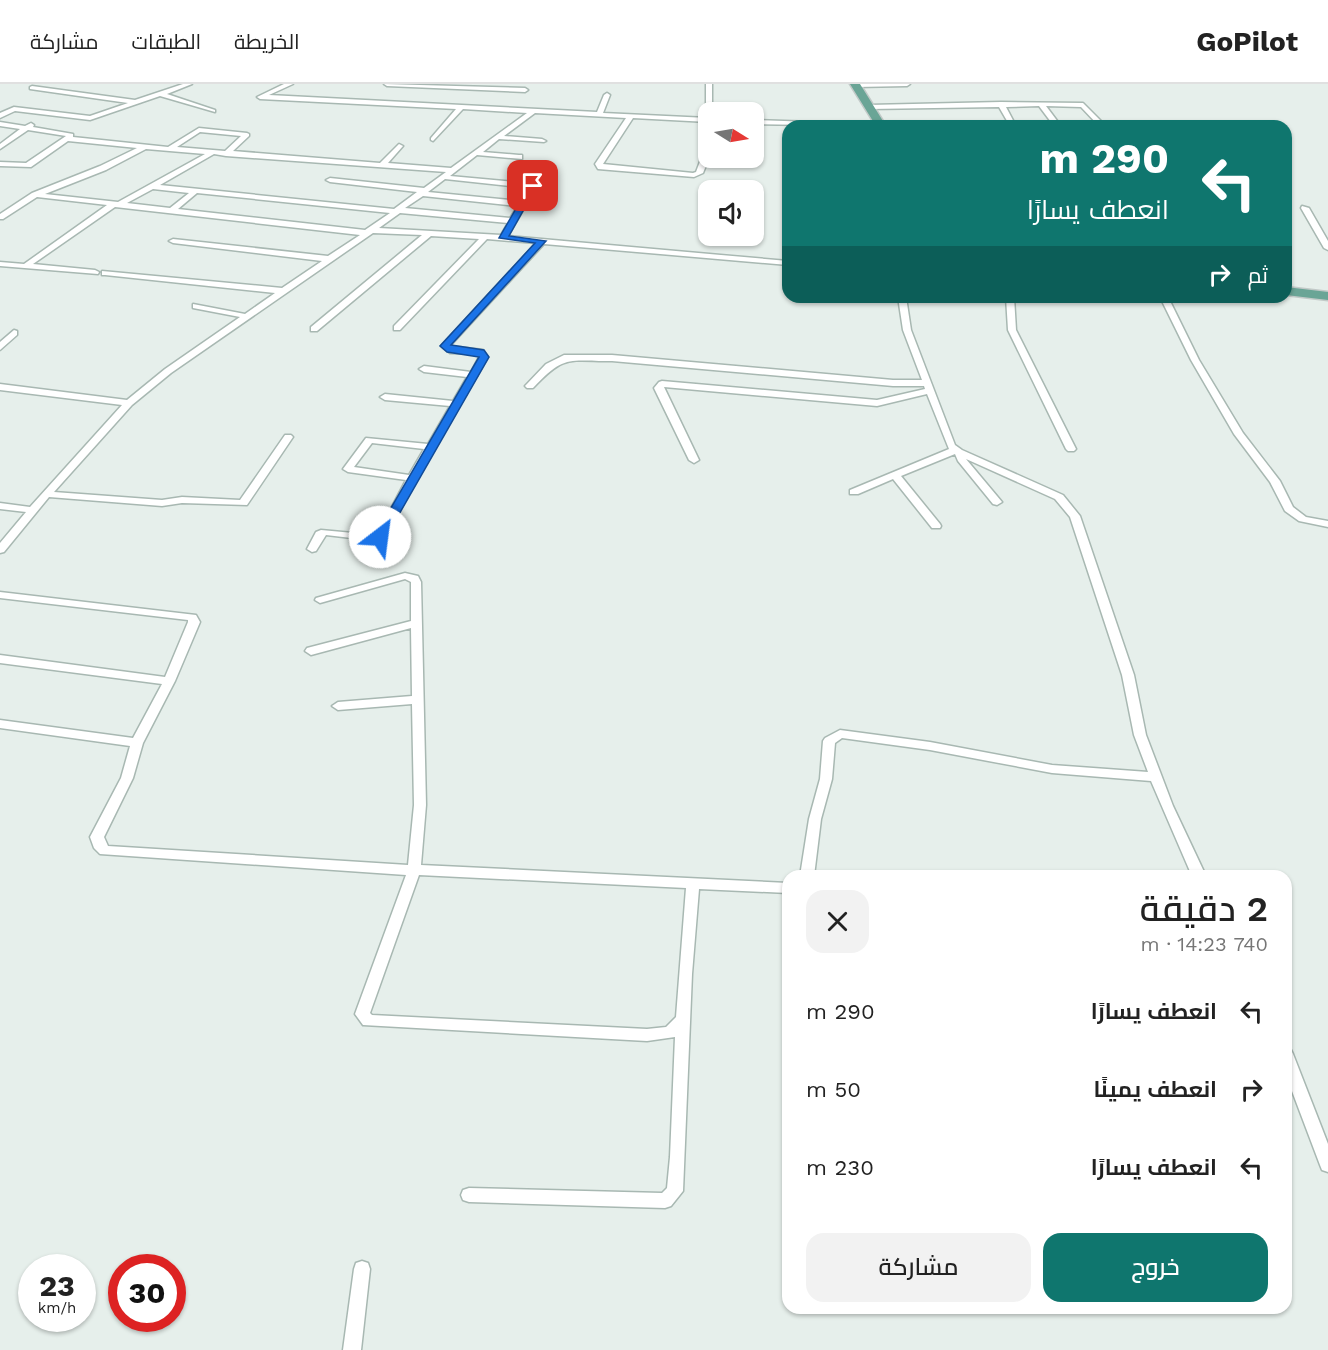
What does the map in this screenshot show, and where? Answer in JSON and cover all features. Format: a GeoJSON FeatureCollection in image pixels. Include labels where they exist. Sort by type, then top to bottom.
{"type":"FeatureCollection","features":[{"type":"Feature","properties":{"kind":"main road"},"geometry":{"type":"LineString","coordinates":[[856,85],[877,120]]}},
{"type":"Feature","properties":{"kind":"main road"},"geometry":{"type":"LineString","coordinates":[[1292,292],[1328,296]]}},
{"type":"Feature","properties":{"kind":"street"},"geometry":{"type":"LineString","coordinates":[[0,116],[14,109],[87,118],[189,84]]}},
{"type":"Feature","properties":{"kind":"street"},"geometry":{"type":"LineString","coordinates":[[387,84],[520,97],[532,112]]}},
{"type":"Feature","properties":{"kind":"street"},"geometry":{"type":"LineString","coordinates":[[708,102],[709,84]]}},
{"type":"Feature","properties":{"kind":"street"},"geometry":{"type":"LineString","coordinates":[[856,85],[907,84]]}},
{"type":"Feature","properties":{"kind":"street"},"geometry":{"type":"LineString","coordinates":[[284,85],[260,97],[461,107],[520,97]]}},
{"type":"Feature","properties":{"kind":"street"},"geometry":{"type":"LineString","coordinates":[[32,88],[134,102]]}},
{"type":"Feature","properties":{"kind":"street"},"geometry":{"type":"LineString","coordinates":[[161,94],[213,111]]}},
{"type":"Feature","properties":{"kind":"street"},"geometry":{"type":"LineString","coordinates":[[599,116],[607,95]]}},
{"type":"Feature","properties":{"kind":"street"},"geometry":{"type":"LineString","coordinates":[[1001,104],[1010,120]]}},
{"type":"Feature","properties":{"kind":"street"},"geometry":{"type":"LineString","coordinates":[[1041,104],[1053,120]]}},
{"type":"Feature","properties":{"kind":"street"},"geometry":{"type":"LineString","coordinates":[[869,107],[1083,105],[1097,120]]}},
{"type":"Feature","properties":{"kind":"street"},"geometry":{"type":"LineString","coordinates":[[433,139],[461,107]]}},
{"type":"Feature","properties":{"kind":"street"},"geometry":{"type":"LineString","coordinates":[[0,550],[46,494],[129,403],[183,359],[369,232],[532,112],[698,120]]}},
{"type":"Feature","properties":{"kind":"street"},"geometry":{"type":"LineString","coordinates":[[0,147],[49,114]]}},
{"type":"Feature","properties":{"kind":"street"},"geometry":{"type":"LineString","coordinates":[[630,117],[599,164],[601,167],[694,175],[699,173],[701,168]]}},
{"type":"Feature","properties":{"kind":"street"},"geometry":{"type":"LineString","coordinates":[[764,122],[782,123]]}},
{"type":"Feature","properties":{"kind":"street"},"geometry":{"type":"LineString","coordinates":[[0,124],[71,135],[67,140],[28,165],[0,164]]}},
{"type":"Feature","properties":{"kind":"street"},"geometry":{"type":"LineString","coordinates":[[169,149],[199,129],[247,135],[226,154]]}},
{"type":"Feature","properties":{"kind":"street"},"geometry":{"type":"LineString","coordinates":[[497,137],[542,141]]}},
{"type":"Feature","properties":{"kind":"street"},"geometry":{"type":"LineString","coordinates":[[67,140],[451,170]]}},
{"type":"Feature","properties":{"kind":"street"},"geometry":{"type":"LineString","coordinates":[[382,165],[399,146]]}},
{"type":"Feature","properties":{"kind":"street"},"geometry":{"type":"LineString","coordinates":[[0,217],[35,195],[103,168],[145,147]]}},
{"type":"Feature","properties":{"kind":"street"},"geometry":{"type":"LineString","coordinates":[[24,267],[116,204],[211,153]]}},
{"type":"Feature","properties":{"kind":"street"},"geometry":{"type":"LineString","coordinates":[[475,153],[519,157]]}},
{"type":"Feature","properties":{"kind":"street"},"geometry":{"type":"LineString","coordinates":[[442,177],[533,186],[503,238]]}},
{"type":"Feature","properties":{"kind":"street"},"geometry":{"type":"LineString","coordinates":[[330,180],[523,204]]}},
{"type":"Feature","properties":{"kind":"street"},"geometry":{"type":"LineString","coordinates":[[150,186],[513,221]]}},
{"type":"Feature","properties":{"kind":"street"},"geometry":{"type":"LineString","coordinates":[[171,211],[195,191]]}},
{"type":"Feature","properties":{"kind":"street"},"geometry":{"type":"LineString","coordinates":[[35,195],[369,232],[503,238],[782,261]]}},
{"type":"Feature","properties":{"kind":"street"},"geometry":{"type":"LineString","coordinates":[[1305,208],[1328,248]]}},
{"type":"Feature","properties":{"kind":"street"},"geometry":{"type":"LineString","coordinates":[[314,328],[430,233]]}},
{"type":"Feature","properties":{"kind":"street"},"geometry":{"type":"LineString","coordinates":[[397,327],[485,237]]}},
{"type":"Feature","properties":{"kind":"street"},"geometry":{"type":"LineString","coordinates":[[312,549],[320,534],[325,532],[380,537],[412,478],[484,357],[483,353],[450,350],[445,346],[542,241]]}},
{"type":"Feature","properties":{"kind":"street"},"geometry":{"type":"LineString","coordinates":[[173,242],[329,260]]}},
{"type":"Feature","properties":{"kind":"street"},"geometry":{"type":"LineString","coordinates":[[0,264],[95,272]]}},
{"type":"Feature","properties":{"kind":"street"},"geometry":{"type":"LineString","coordinates":[[105,273],[283,291]]}},
{"type":"Feature","properties":{"kind":"street"},"geometry":{"type":"LineString","coordinates":[[903,303],[907,330],[957,451],[997,502]]}},
{"type":"Feature","properties":{"kind":"street"},"geometry":{"type":"LineString","coordinates":[[1010,303],[1012,330],[1071,449]]}},
{"type":"Feature","properties":{"kind":"street"},"geometry":{"type":"LineString","coordinates":[[1167,303],[1195,360],[1239,434],[1275,481],[1289,509],[1303,519],[1328,524]]}},
{"type":"Feature","properties":{"kind":"street"},"geometry":{"type":"LineString","coordinates":[[196,306],[245,316]]}},
{"type":"Feature","properties":{"kind":"street"},"geometry":{"type":"LineString","coordinates":[[0,346],[14,333]]}},
{"type":"Feature","properties":{"kind":"street"},"geometry":{"type":"LineString","coordinates":[[530,386],[549,366],[564,358],[612,358],[929,387]]}},
{"type":"Feature","properties":{"kind":"street"},"geometry":{"type":"LineString","coordinates":[[424,369],[472,375]]}},
{"type":"Feature","properties":{"kind":"street"},"geometry":{"type":"LineString","coordinates":[[694,460],[659,388],[662,384],[877,403],[929,387]]}},
{"type":"Feature","properties":{"kind":"street"},"geometry":{"type":"LineString","coordinates":[[0,387],[129,403]]}},
{"type":"Feature","properties":{"kind":"street"},"geometry":{"type":"LineString","coordinates":[[385,397],[455,404]]}},
{"type":"Feature","properties":{"kind":"street"},"geometry":{"type":"LineString","coordinates":[[46,494],[162,503],[182,500],[243,503],[288,437]]}},
{"type":"Feature","properties":{"kind":"street"},"geometry":{"type":"LineString","coordinates":[[412,478],[348,469],[369,440],[431,447]]}},
{"type":"Feature","properties":{"kind":"street"},"geometry":{"type":"LineString","coordinates":[[854,492],[957,451],[1045,489],[1069,507],[1128,675],[1140,735],[1196,870]]}},
{"type":"Feature","properties":{"kind":"street"},"geometry":{"type":"LineString","coordinates":[[895,475],[936,526]]}},
{"type":"Feature","properties":{"kind":"street"},"geometry":{"type":"LineString","coordinates":[[0,506],[33,510]]}},
{"type":"Feature","properties":{"kind":"street"},"geometry":{"type":"LineString","coordinates":[[320,600],[411,577],[416,582],[420,805],[414,870],[372,980],[362,1014],[368,1021],[647,1035],[675,1030],[684,1019]]}},
{"type":"Feature","properties":{"kind":"street"},"geometry":{"type":"LineString","coordinates":[[0,596],[192,617],[194,622],[169,681],[136,743],[127,778],[97,837],[99,845],[105,851],[414,870],[782,888]]}},
{"type":"Feature","properties":{"kind":"street"},"geometry":{"type":"LineString","coordinates":[[311,651],[418,623]]}},
{"type":"Feature","properties":{"kind":"street"},"geometry":{"type":"LineString","coordinates":[[0,659],[169,681]]}},
{"type":"Feature","properties":{"kind":"street"},"geometry":{"type":"LineString","coordinates":[[338,706],[419,699]]}},
{"type":"Feature","properties":{"kind":"street"},"geometry":{"type":"LineString","coordinates":[[0,724],[136,743]]}},
{"type":"Feature","properties":{"kind":"street"},"geometry":{"type":"LineString","coordinates":[[808,870],[815,819],[826,779],[829,741],[840,734],[930,746],[1052,769],[1157,777]]}},
{"type":"Feature","properties":{"kind":"street"},"geometry":{"type":"LineString","coordinates":[[469,1195],[665,1201],[671,1197],[675,1191],[678,1157],[693,882]]}},
{"type":"Feature","properties":{"kind":"street"},"geometry":{"type":"LineString","coordinates":[[1292,1084],[1328,1165]]}},
{"type":"Feature","properties":{"kind":"street"},"geometry":{"type":"LineString","coordinates":[[351,1350],[362,1269]]}},
{"type":"Feature","properties":{"kind":"route"},"geometry":{"type":"LineString","coordinates":[[380,537],[412,478],[484,357],[484,354],[480,352],[450,350],[445,346],[542,241],[503,238],[533,186]]}}]}
